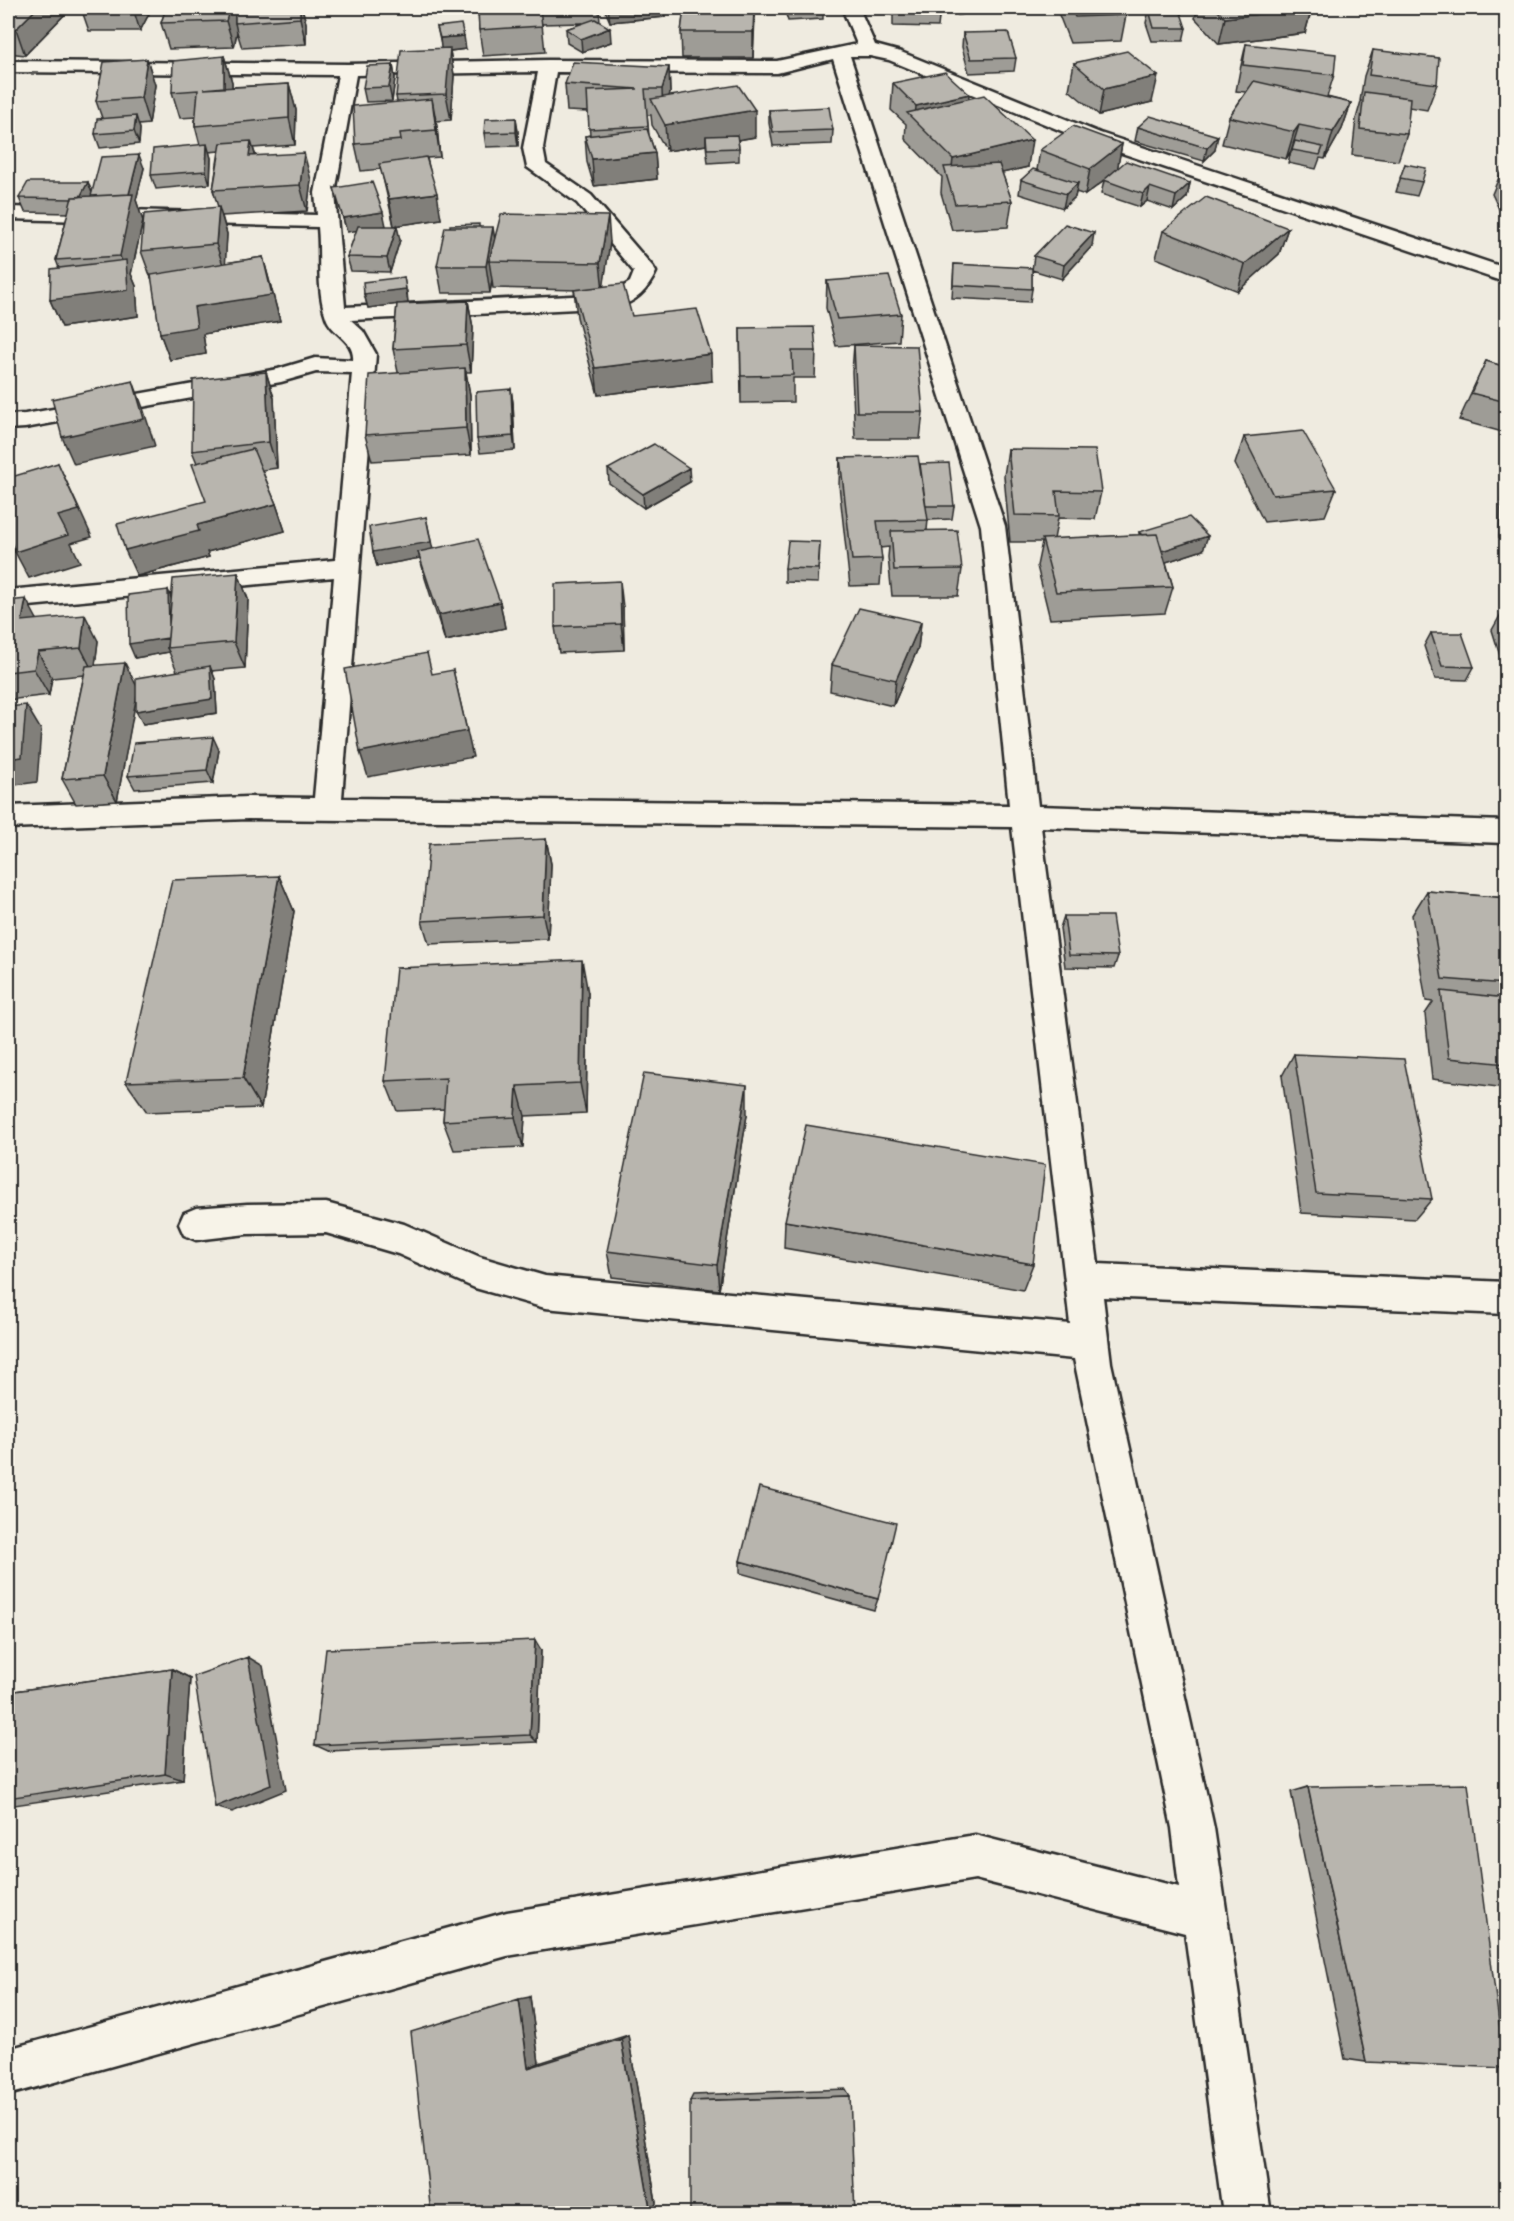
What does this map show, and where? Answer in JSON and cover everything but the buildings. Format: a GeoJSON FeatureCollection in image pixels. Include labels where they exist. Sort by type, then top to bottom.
{"type":"FeatureCollection","features":[{"type":"Feature","properties":{"kind":"street"},"geometry":{"type":"LineString","coordinates":[[851,8],[854,51],[993,526],[1025,816],[1090,1343],[1193,1828],[1247,2214]]}},
{"type":"Feature","properties":{"kind":"street"},"geometry":{"type":"LineString","coordinates":[[8,66],[348,70],[548,66],[777,67],[854,51],[895,56],[1093,137],[1506,275]]}},
{"type":"Feature","properties":{"kind":"street"},"geometry":{"type":"LineString","coordinates":[[336,314],[616,300],[639,286],[645,272],[584,199],[537,167],[533,148],[548,66]]}},
{"type":"Feature","properties":{"kind":"street"},"geometry":{"type":"LineString","coordinates":[[327,809],[365,354],[355,336],[337,319],[332,297],[325,193],[348,70]]}},
{"type":"Feature","properties":{"kind":"street"},"geometry":{"type":"LineString","coordinates":[[8,213],[328,221]]}},
{"type":"Feature","properties":{"kind":"street"},"geometry":{"type":"LineString","coordinates":[[8,422],[25,421],[281,375],[315,365],[364,367]]}},
{"type":"Feature","properties":{"kind":"street"},"geometry":{"type":"LineString","coordinates":[[8,599],[348,567]]}},
{"type":"Feature","properties":{"kind":"street"},"geometry":{"type":"LineString","coordinates":[[8,817],[248,808],[1025,816],[1506,832]]}},
{"type":"Feature","properties":{"kind":"street"},"geometry":{"type":"LineString","coordinates":[[196,1224],[247,1219],[326,1218],[404,1240],[475,1272],[545,1292],[1090,1343]]}},
{"type":"Feature","properties":{"kind":"street"},"geometry":{"type":"LineString","coordinates":[[1082,1280],[1506,1298]]}},
{"type":"Feature","properties":{"kind":"street"},"geometry":{"type":"LineString","coordinates":[[8,2072],[507,1934],[975,1857],[1206,1916]]}}]}
